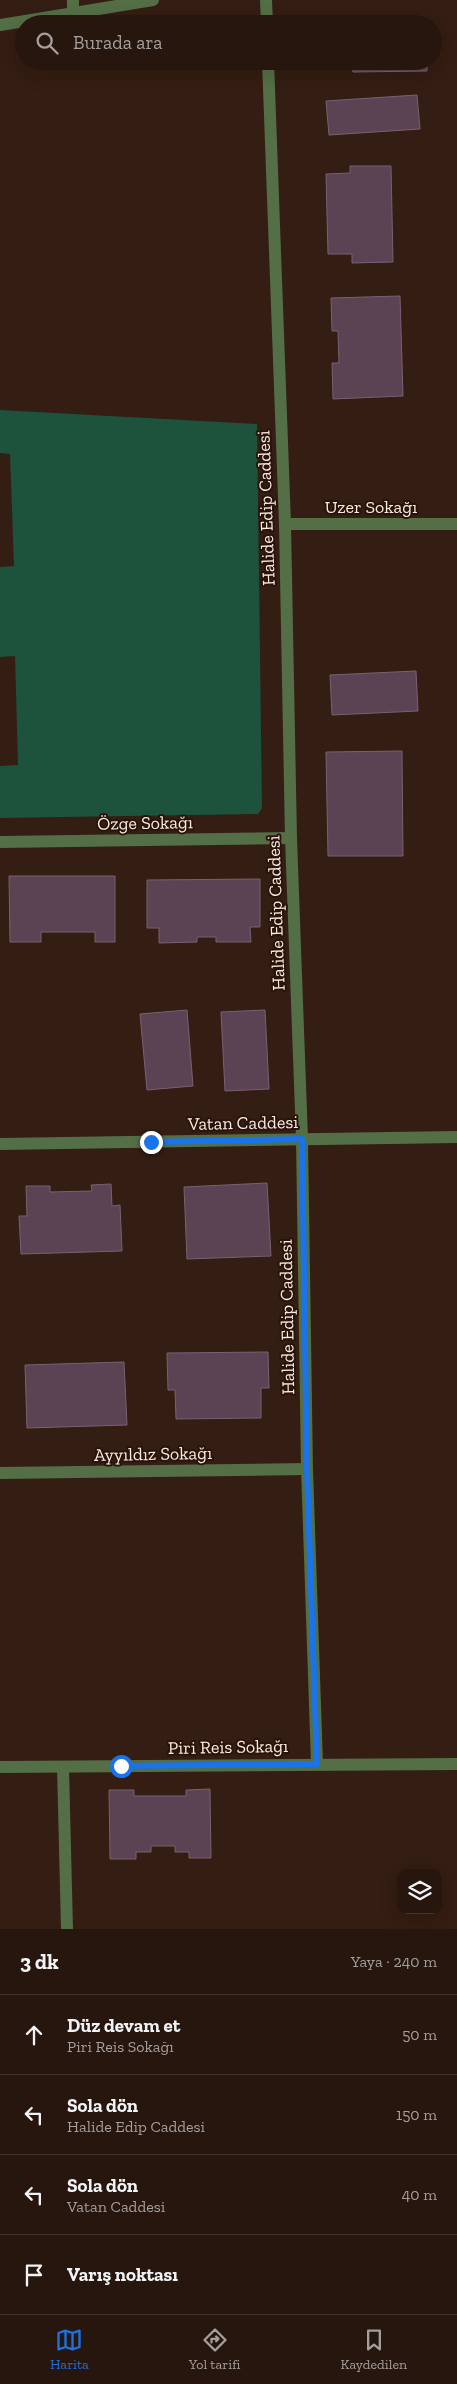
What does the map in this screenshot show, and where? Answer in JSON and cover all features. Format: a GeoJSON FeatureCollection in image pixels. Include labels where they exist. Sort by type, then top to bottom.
{"type":"FeatureCollection","features":[{"type":"Feature","properties":{"kind":"street"},"geometry":{"type":"LineString","coordinates":[[73,0],[73,13]]}},
{"type":"Feature","properties":{"kind":"street"},"geometry":{"type":"LineString","coordinates":[[61,15],[153,0]]}},
{"type":"Feature","properties":{"kind":"street"},"geometry":{"type":"LineString","coordinates":[[266,0],[266,15]]}},
{"type":"Feature","properties":{"kind":"street"},"geometry":{"type":"LineString","coordinates":[[0,25],[15,23]]}},
{"type":"Feature","properties":{"kind":"street","name":"Halide Edip Caddesi"},"geometry":{"type":"LineString","coordinates":[[268,70],[285,524],[291,838],[302,1139],[307,1469],[317,1764]]}},
{"type":"Feature","properties":{"kind":"street","name":"Uzer Sokağı"},"geometry":{"type":"LineString","coordinates":[[285,524],[457,524]]}},
{"type":"Feature","properties":{"kind":"street","name":"Özge Sokağı"},"geometry":{"type":"LineString","coordinates":[[0,842],[291,838]]}},
{"type":"Feature","properties":{"kind":"street","name":"Vatan Caddesi"},"geometry":{"type":"LineString","coordinates":[[0,1144],[457,1137]]}},
{"type":"Feature","properties":{"kind":"street","name":"Ayyıldız Sokağı"},"geometry":{"type":"LineString","coordinates":[[0,1473],[307,1469]]}},
{"type":"Feature","properties":{"kind":"street","name":"Piri Reis Sokağı"},"geometry":{"type":"LineString","coordinates":[[0,1768],[457,1764]]}},
{"type":"Feature","properties":{"kind":"street"},"geometry":{"type":"LineString","coordinates":[[63,1767],[67,1929]]}},
{"type":"Feature","properties":{"kind":"green space"},"geometry":{"type":"Polygon","coordinates":[[[0,410],[257,424],[262,808],[258,814],[0,818],[0,766],[18,765],[15,656],[0,657],[0,567],[14,566],[10,454],[0,453],[0,410]]]}},
{"type":"Feature","properties":{"kind":"building"},"geometry":{"type":"Polygon","coordinates":[[[353,70],[427,70],[427,71],[353,72],[353,70]]]}},
{"type":"Feature","properties":{"kind":"building"},"geometry":{"type":"Polygon","coordinates":[[[417,95],[420,129],[329,135],[326,101],[417,95]]]}},
{"type":"Feature","properties":{"kind":"building"},"geometry":{"type":"Polygon","coordinates":[[[350,166],[391,166],[393,262],[352,263],[352,254],[328,254],[326,174],[350,173],[350,166]]]}},
{"type":"Feature","properties":{"kind":"building"},"geometry":{"type":"Polygon","coordinates":[[[400,296],[403,396],[333,399],[332,363],[339,363],[338,331],[332,331],[331,298],[400,296]]]}},
{"type":"Feature","properties":{"kind":"building"},"geometry":{"type":"Polygon","coordinates":[[[416,671],[418,711],[332,715],[330,675],[416,671]]]}},
{"type":"Feature","properties":{"kind":"building"},"geometry":{"type":"Polygon","coordinates":[[[402,751],[403,856],[328,856],[326,752],[402,751]]]}},
{"type":"Feature","properties":{"kind":"building"},"geometry":{"type":"Polygon","coordinates":[[[9,876],[115,876],[115,942],[95,942],[95,932],[41,932],[41,942],[10,942],[9,876]]]}},
{"type":"Feature","properties":{"kind":"building"},"geometry":{"type":"Polygon","coordinates":[[[260,879],[260,927],[250,927],[251,942],[216,942],[216,937],[197,937],[197,942],[159,943],[159,928],[147,928],[147,880],[260,879]]]}},
{"type":"Feature","properties":{"kind":"building"},"geometry":{"type":"Polygon","coordinates":[[[187,1010],[193,1086],[147,1090],[140,1014],[187,1010]]]}},
{"type":"Feature","properties":{"kind":"building"},"geometry":{"type":"Polygon","coordinates":[[[265,1010],[269,1089],[225,1091],[221,1012],[265,1010]]]}},
{"type":"Feature","properties":{"kind":"building"},"geometry":{"type":"Polygon","coordinates":[[[267,1183],[271,1256],[187,1259],[184,1187],[267,1183]]]}},
{"type":"Feature","properties":{"kind":"building"},"geometry":{"type":"Polygon","coordinates":[[[111,1184],[112,1206],[120,1205],[122,1251],[21,1254],[19,1216],[27,1216],[26,1186],[50,1186],[50,1192],[92,1191],[91,1185],[111,1184]]]}},
{"type":"Feature","properties":{"kind":"building"},"geometry":{"type":"Polygon","coordinates":[[[268,1352],[269,1388],[261,1388],[261,1418],[176,1419],[175,1390],[168,1390],[167,1353],[268,1352]]]}},
{"type":"Feature","properties":{"kind":"building"},"geometry":{"type":"Polygon","coordinates":[[[124,1362],[127,1425],[27,1428],[25,1365],[124,1362]]]}},
{"type":"Feature","properties":{"kind":"building"},"geometry":{"type":"Polygon","coordinates":[[[210,1789],[211,1858],[189,1858],[189,1852],[175,1852],[175,1846],[151,1846],[151,1852],[136,1852],[136,1859],[110,1859],[109,1790],[134,1790],[134,1796],[186,1796],[186,1790],[210,1789]]]}},
{"type":"Feature","properties":{"kind":"route"},"geometry":{"type":"LineString","coordinates":[[121,1766],[317,1764],[307,1469],[302,1139],[151,1142]]}}]}
